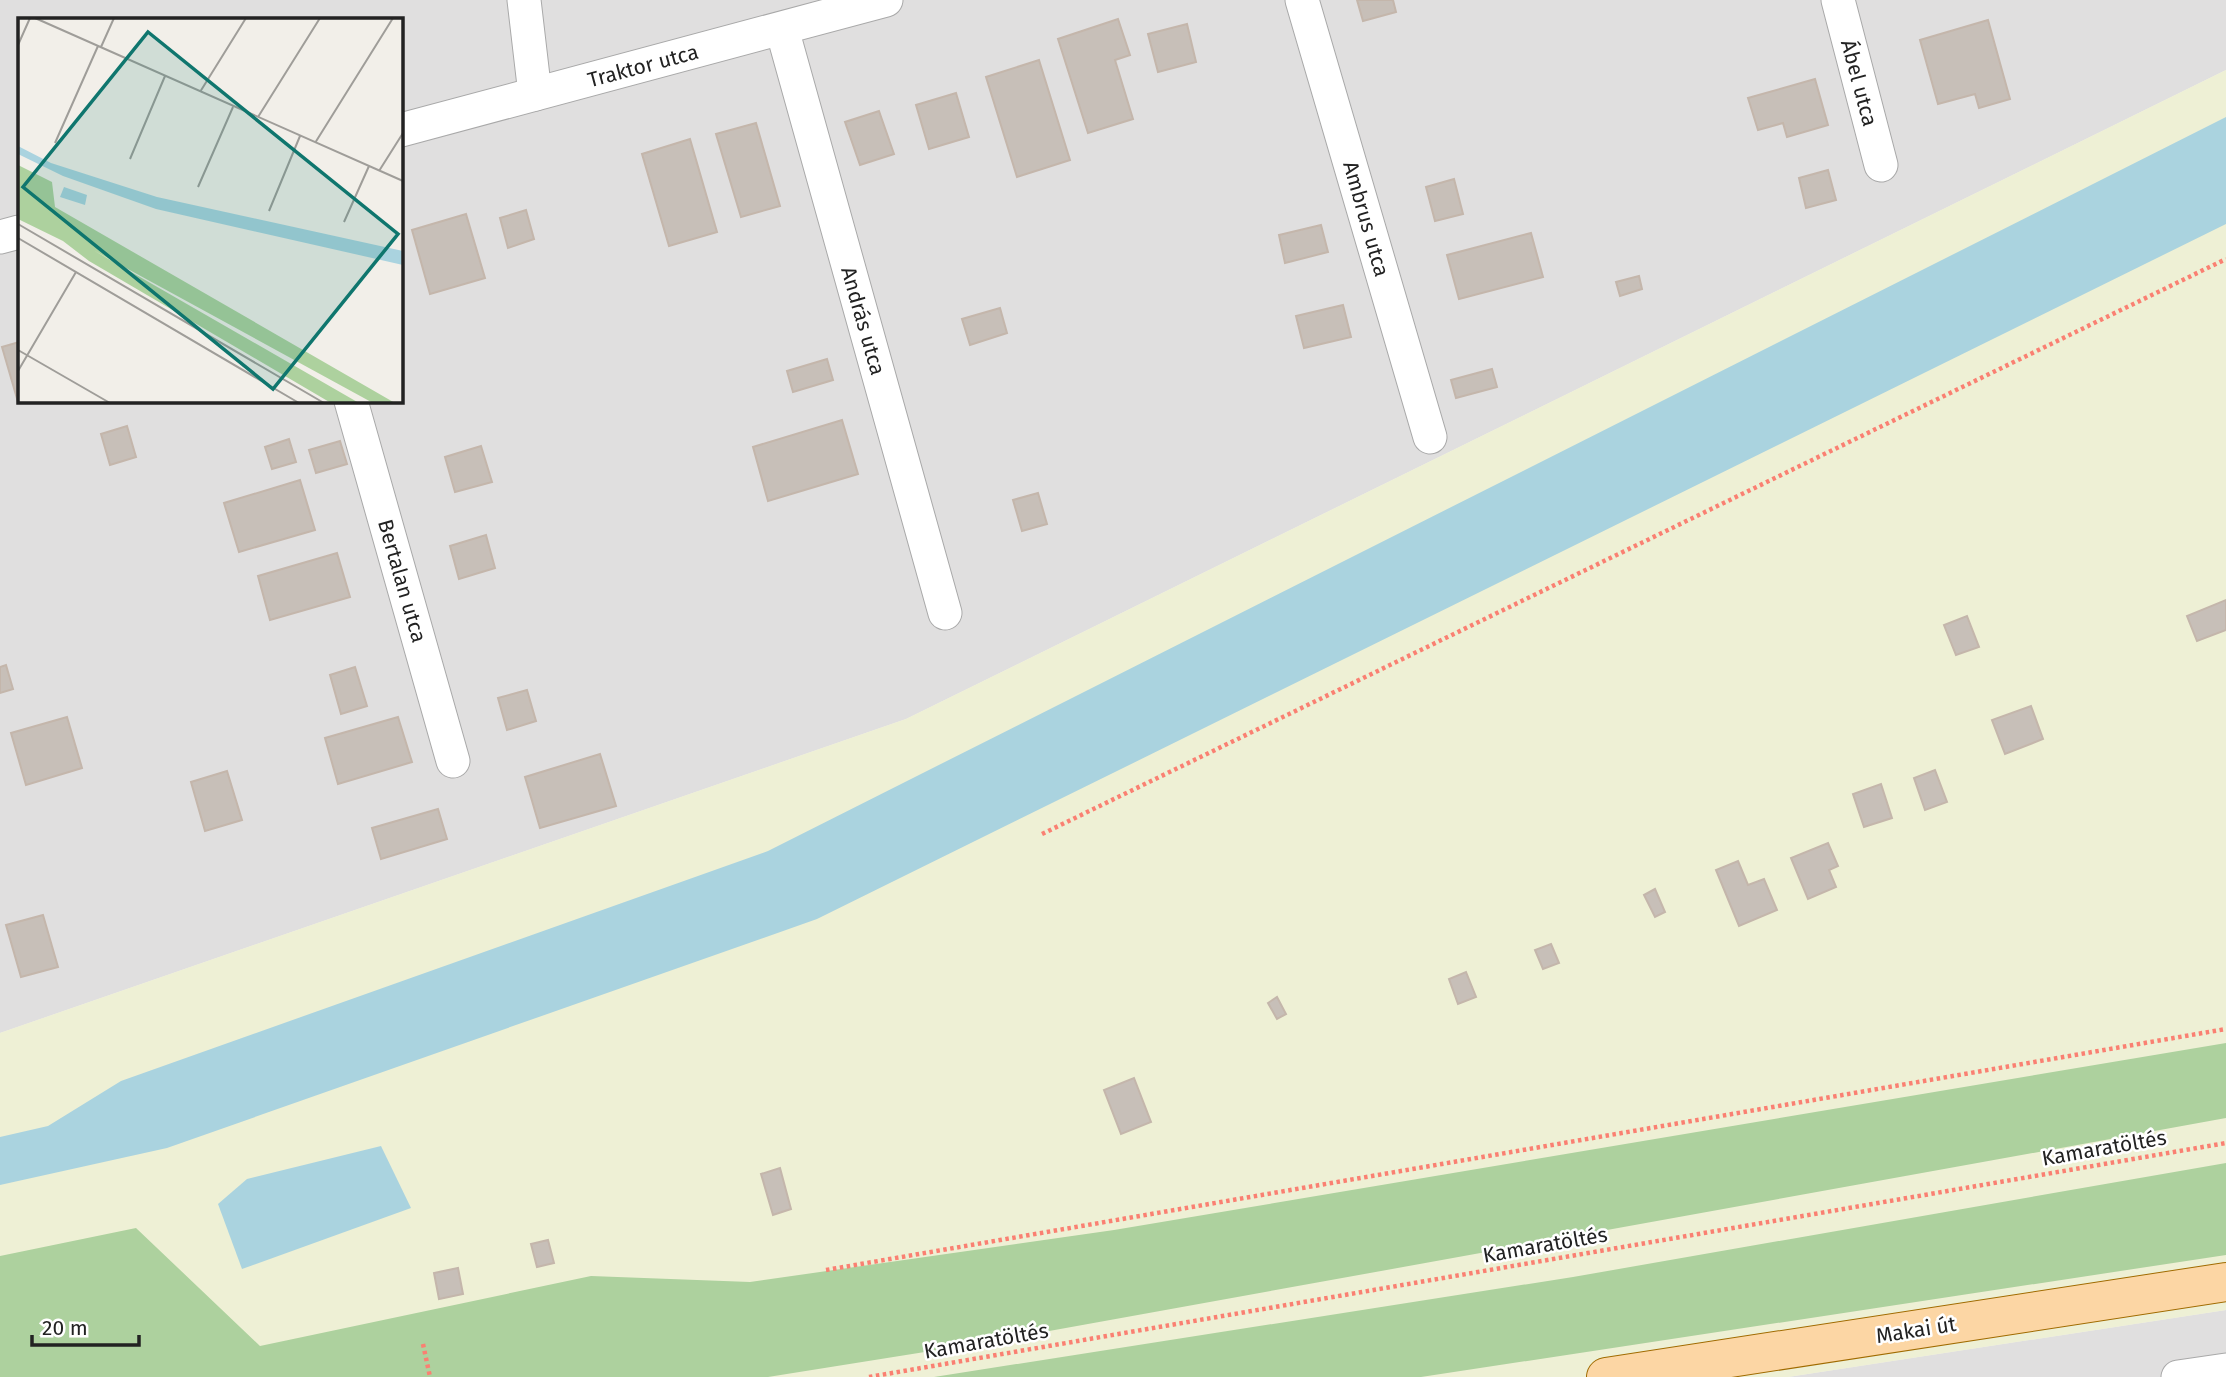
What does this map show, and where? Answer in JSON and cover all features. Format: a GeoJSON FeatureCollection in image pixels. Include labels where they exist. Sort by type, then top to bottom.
{"type":"FeatureCollection","features":[{"type":"Feature","properties":{"kind":"main road","name":"Makai út"},"geometry":{"type":"LineString","coordinates":[[1606,1377],[2226,1282]]}},
{"type":"Feature","properties":{"kind":"street"},"geometry":{"type":"LineString","coordinates":[[524,0],[535,94]]}},
{"type":"Feature","properties":{"kind":"street","name":"Traktor utca"},"geometry":{"type":"LineString","coordinates":[[402,130],[886,0]]}},
{"type":"Feature","properties":{"kind":"street","name":"Ambrus utca"},"geometry":{"type":"LineString","coordinates":[[1302,0],[1430,437]]}},
{"type":"Feature","properties":{"kind":"street","name":"Ábel utca"},"geometry":{"type":"LineString","coordinates":[[1838,0],[1881,165]]}},
{"type":"Feature","properties":{"kind":"street","name":"András utca"},"geometry":{"type":"LineString","coordinates":[[782,29],[945,613]]}},
{"type":"Feature","properties":{"kind":"street"},"geometry":{"type":"LineString","coordinates":[[0,237],[18,232]]}},
{"type":"Feature","properties":{"kind":"street","name":"Bertalan utca"},"geometry":{"type":"LineString","coordinates":[[351,402],[453,761]]}},
{"type":"Feature","properties":{"kind":"street"},"geometry":{"type":"LineString","coordinates":[[2178,1377],[2226,1370]]}},
{"type":"Feature","properties":{"kind":"path"},"geometry":{"type":"LineString","coordinates":[[1042,834],[2226,259]]}},
{"type":"Feature","properties":{"kind":"path"},"geometry":{"type":"LineString","coordinates":[[826,1270],[2226,1029]]}},
{"type":"Feature","properties":{"kind":"path","name":"Kamaratöltés"},"geometry":{"type":"LineString","coordinates":[[869,1377],[2226,1143]]}},
{"type":"Feature","properties":{"kind":"path"},"geometry":{"type":"LineString","coordinates":[[423,1344],[430,1377]]}},
{"type":"Feature","properties":{"kind":"shaded area"},"geometry":{"type":"Polygon","coordinates":[[[0,0],[2226,0],[2226,70],[906,719],[0,1033],[0,0]]]}},
{"type":"Feature","properties":{"kind":"shaded area"},"geometry":{"type":"Polygon","coordinates":[[[2226,1310],[2226,1377],[1788,1377],[2226,1310]]]}},
{"type":"Feature","properties":{"kind":"green space"},"geometry":{"type":"Polygon","coordinates":[[[2226,70],[2226,1310],[1788,1377],[0,1377],[0,1033],[906,719],[2226,70]]]}},
{"type":"Feature","properties":{"kind":"green space"},"geometry":{"type":"Polygon","coordinates":[[[2226,1043],[2226,1118],[1000,1340],[768,1377],[0,1377],[0,1256],[136,1228],[260,1346],[591,1276],[750,1282],[1114,1230],[2226,1043]]]}},
{"type":"Feature","properties":{"kind":"green space"},"geometry":{"type":"Polygon","coordinates":[[[2226,1163],[2226,1255],[1421,1377],[934,1377],[1573,1277],[2226,1163]]]}},
{"type":"Feature","properties":{"kind":"water"},"geometry":{"type":"Polygon","coordinates":[[[2226,117],[2226,224],[817,919],[167,1148],[0,1185],[0,1137],[48,1126],[121,1081],[768,851],[2226,117]]]}},
{"type":"Feature","properties":{"kind":"water"},"geometry":{"type":"Polygon","coordinates":[[[381,1146],[411,1208],[242,1269],[218,1204],[247,1179],[381,1146]]]}},
{"type":"Feature","properties":{"kind":"building"},"geometry":{"type":"Polygon","coordinates":[[[1357,0],[1393,0],[1396,12],[1363,21],[1357,0]]]}},
{"type":"Feature","properties":{"kind":"building"},"geometry":{"type":"Polygon","coordinates":[[[1118,19],[1130,55],[1115,60],[1133,119],[1088,133],[1058,39],[1118,19]]]}},
{"type":"Feature","properties":{"kind":"building"},"geometry":{"type":"Polygon","coordinates":[[[1988,20],[2010,99],[1979,108],[1975,94],[1938,104],[1920,40],[1988,20]]]}},
{"type":"Feature","properties":{"kind":"building"},"geometry":{"type":"Polygon","coordinates":[[[1187,24],[1196,62],[1158,72],[1148,34],[1187,24]]]}},
{"type":"Feature","properties":{"kind":"building"},"geometry":{"type":"Polygon","coordinates":[[[1039,60],[1070,160],[1017,177],[986,77],[1039,60]]]}},
{"type":"Feature","properties":{"kind":"building"},"geometry":{"type":"Polygon","coordinates":[[[1815,79],[1828,125],[1787,137],[1783,123],[1758,130],[1748,98],[1815,79]]]}},
{"type":"Feature","properties":{"kind":"building"},"geometry":{"type":"Polygon","coordinates":[[[956,93],[969,137],[929,149],[916,105],[956,93]]]}},
{"type":"Feature","properties":{"kind":"building"},"geometry":{"type":"Polygon","coordinates":[[[879,111],[894,154],[860,165],[845,122],[879,111]]]}},
{"type":"Feature","properties":{"kind":"building"},"geometry":{"type":"Polygon","coordinates":[[[756,123],[780,206],[741,217],[716,134],[756,123]]]}},
{"type":"Feature","properties":{"kind":"building"},"geometry":{"type":"Polygon","coordinates":[[[690,139],[717,232],[669,246],[642,154],[690,139]]]}},
{"type":"Feature","properties":{"kind":"building"},"geometry":{"type":"Polygon","coordinates":[[[1828,170],[1836,200],[1806,208],[1799,178],[1828,170]]]}},
{"type":"Feature","properties":{"kind":"building"},"geometry":{"type":"Polygon","coordinates":[[[1454,179],[1463,214],[1435,221],[1426,187],[1454,179]]]}},
{"type":"Feature","properties":{"kind":"building"},"geometry":{"type":"Polygon","coordinates":[[[526,210],[534,239],[508,248],[500,218],[526,210]]]}},
{"type":"Feature","properties":{"kind":"building"},"geometry":{"type":"Polygon","coordinates":[[[466,214],[485,278],[430,294],[412,230],[466,214]]]}},
{"type":"Feature","properties":{"kind":"building"},"geometry":{"type":"Polygon","coordinates":[[[1321,225],[1328,252],[1285,263],[1279,235],[1321,225]]]}},
{"type":"Feature","properties":{"kind":"building"},"geometry":{"type":"Polygon","coordinates":[[[1531,233],[1543,277],[1459,299],[1447,255],[1531,233]]]}},
{"type":"Feature","properties":{"kind":"building"},"geometry":{"type":"Polygon","coordinates":[[[1639,276],[1642,289],[1620,296],[1616,282],[1639,276]]]}},
{"type":"Feature","properties":{"kind":"building"},"geometry":{"type":"Polygon","coordinates":[[[1343,305],[1351,337],[1304,348],[1296,316],[1343,305]]]}},
{"type":"Feature","properties":{"kind":"building"},"geometry":{"type":"Polygon","coordinates":[[[1000,308],[1007,333],[970,345],[962,319],[1000,308]]]}},
{"type":"Feature","properties":{"kind":"building"},"geometry":{"type":"Polygon","coordinates":[[[18,342],[18,402],[2,347],[18,342]]]}},
{"type":"Feature","properties":{"kind":"building"},"geometry":{"type":"Polygon","coordinates":[[[827,359],[833,380],[793,392],[787,371],[827,359]]]}},
{"type":"Feature","properties":{"kind":"building"},"geometry":{"type":"Polygon","coordinates":[[[1492,369],[1497,387],[1456,398],[1451,380],[1492,369]]]}},
{"type":"Feature","properties":{"kind":"building"},"geometry":{"type":"Polygon","coordinates":[[[842,420],[858,474],[768,501],[753,447],[842,420]]]}},
{"type":"Feature","properties":{"kind":"building"},"geometry":{"type":"Polygon","coordinates":[[[127,426],[136,457],[110,465],[101,434],[127,426]]]}},
{"type":"Feature","properties":{"kind":"building"},"geometry":{"type":"Polygon","coordinates":[[[289,439],[296,462],[272,469],[265,447],[289,439]]]}},
{"type":"Feature","properties":{"kind":"building"},"geometry":{"type":"Polygon","coordinates":[[[340,441],[347,464],[316,473],[309,450],[340,441]]]}},
{"type":"Feature","properties":{"kind":"building"},"geometry":{"type":"Polygon","coordinates":[[[481,446],[492,482],[455,492],[445,457],[481,446]]]}},
{"type":"Feature","properties":{"kind":"building"},"geometry":{"type":"Polygon","coordinates":[[[300,480],[315,530],[239,552],[224,503],[300,480]]]}},
{"type":"Feature","properties":{"kind":"building"},"geometry":{"type":"Polygon","coordinates":[[[1038,493],[1047,524],[1022,531],[1013,500],[1038,493]]]}},
{"type":"Feature","properties":{"kind":"building"},"geometry":{"type":"Polygon","coordinates":[[[486,535],[495,568],[459,579],[450,546],[486,535]]]}},
{"type":"Feature","properties":{"kind":"building"},"geometry":{"type":"Polygon","coordinates":[[[337,553],[350,597],[270,620],[258,576],[337,553]]]}},
{"type":"Feature","properties":{"kind":"building"},"geometry":{"type":"Polygon","coordinates":[[[2226,600],[2226,630],[2197,641],[2187,616],[2226,600]]]}},
{"type":"Feature","properties":{"kind":"building"},"geometry":{"type":"Polygon","coordinates":[[[1967,616],[1979,647],[1956,655],[1944,625],[1967,616]]]}},
{"type":"Feature","properties":{"kind":"building"},"geometry":{"type":"Polygon","coordinates":[[[6,665],[13,689],[0,693],[0,667],[6,665]]]}},
{"type":"Feature","properties":{"kind":"building"},"geometry":{"type":"Polygon","coordinates":[[[355,667],[367,706],[341,714],[330,675],[355,667]]]}},
{"type":"Feature","properties":{"kind":"building"},"geometry":{"type":"Polygon","coordinates":[[[527,690],[536,721],[507,730],[498,698],[527,690]]]}},
{"type":"Feature","properties":{"kind":"building"},"geometry":{"type":"Polygon","coordinates":[[[2031,706],[2043,739],[2005,754],[1992,720],[2031,706]]]}},
{"type":"Feature","properties":{"kind":"building"},"geometry":{"type":"Polygon","coordinates":[[[67,717],[82,768],[26,785],[11,733],[67,717]]]}},
{"type":"Feature","properties":{"kind":"building"},"geometry":{"type":"Polygon","coordinates":[[[398,717],[412,762],[338,784],[325,738],[398,717]]]}},
{"type":"Feature","properties":{"kind":"building"},"geometry":{"type":"Polygon","coordinates":[[[600,754],[616,806],[540,828],[525,777],[600,754]]]}},
{"type":"Feature","properties":{"kind":"building"},"geometry":{"type":"Polygon","coordinates":[[[1935,770],[1947,802],[1925,810],[1914,778],[1935,770]]]}},
{"type":"Feature","properties":{"kind":"building"},"geometry":{"type":"Polygon","coordinates":[[[227,771],[242,820],[205,831],[191,782],[227,771]]]}},
{"type":"Feature","properties":{"kind":"building"},"geometry":{"type":"Polygon","coordinates":[[[1881,784],[1892,818],[1864,827],[1853,794],[1881,784]]]}},
{"type":"Feature","properties":{"kind":"building"},"geometry":{"type":"Polygon","coordinates":[[[438,809],[447,839],[381,859],[372,828],[438,809]]]}},
{"type":"Feature","properties":{"kind":"building"},"geometry":{"type":"Polygon","coordinates":[[[1828,843],[1838,866],[1829,870],[1836,887],[1808,899],[1791,858],[1828,843]]]}},
{"type":"Feature","properties":{"kind":"building"},"geometry":{"type":"Polygon","coordinates":[[[1738,861],[1748,885],[1764,879],[1777,910],[1739,926],[1716,870],[1738,861]]]}},
{"type":"Feature","properties":{"kind":"building"},"geometry":{"type":"Polygon","coordinates":[[[1655,889],[1665,912],[1655,917],[1644,895],[1655,889]]]}},
{"type":"Feature","properties":{"kind":"building"},"geometry":{"type":"Polygon","coordinates":[[[43,915],[58,967],[21,977],[6,925],[43,915]]]}},
{"type":"Feature","properties":{"kind":"building"},"geometry":{"type":"Polygon","coordinates":[[[1551,944],[1559,963],[1543,969],[1535,950],[1551,944]]]}},
{"type":"Feature","properties":{"kind":"building"},"geometry":{"type":"Polygon","coordinates":[[[1466,972],[1476,997],[1458,1004],[1449,979],[1466,972]]]}},
{"type":"Feature","properties":{"kind":"building"},"geometry":{"type":"Polygon","coordinates":[[[1277,997],[1286,1014],[1277,1019],[1268,1003],[1277,997]]]}},
{"type":"Feature","properties":{"kind":"building"},"geometry":{"type":"Polygon","coordinates":[[[1134,1078],[1151,1122],[1121,1134],[1104,1090],[1134,1078]]]}},
{"type":"Feature","properties":{"kind":"building"},"geometry":{"type":"Polygon","coordinates":[[[780,1168],[791,1209],[773,1215],[761,1174],[780,1168]]]}},
{"type":"Feature","properties":{"kind":"building"},"geometry":{"type":"Polygon","coordinates":[[[548,1240],[554,1263],[537,1267],[531,1244],[548,1240]]]}},
{"type":"Feature","properties":{"kind":"building"},"geometry":{"type":"Polygon","coordinates":[[[458,1268],[463,1294],[439,1299],[434,1273],[458,1268]]]}}]}
